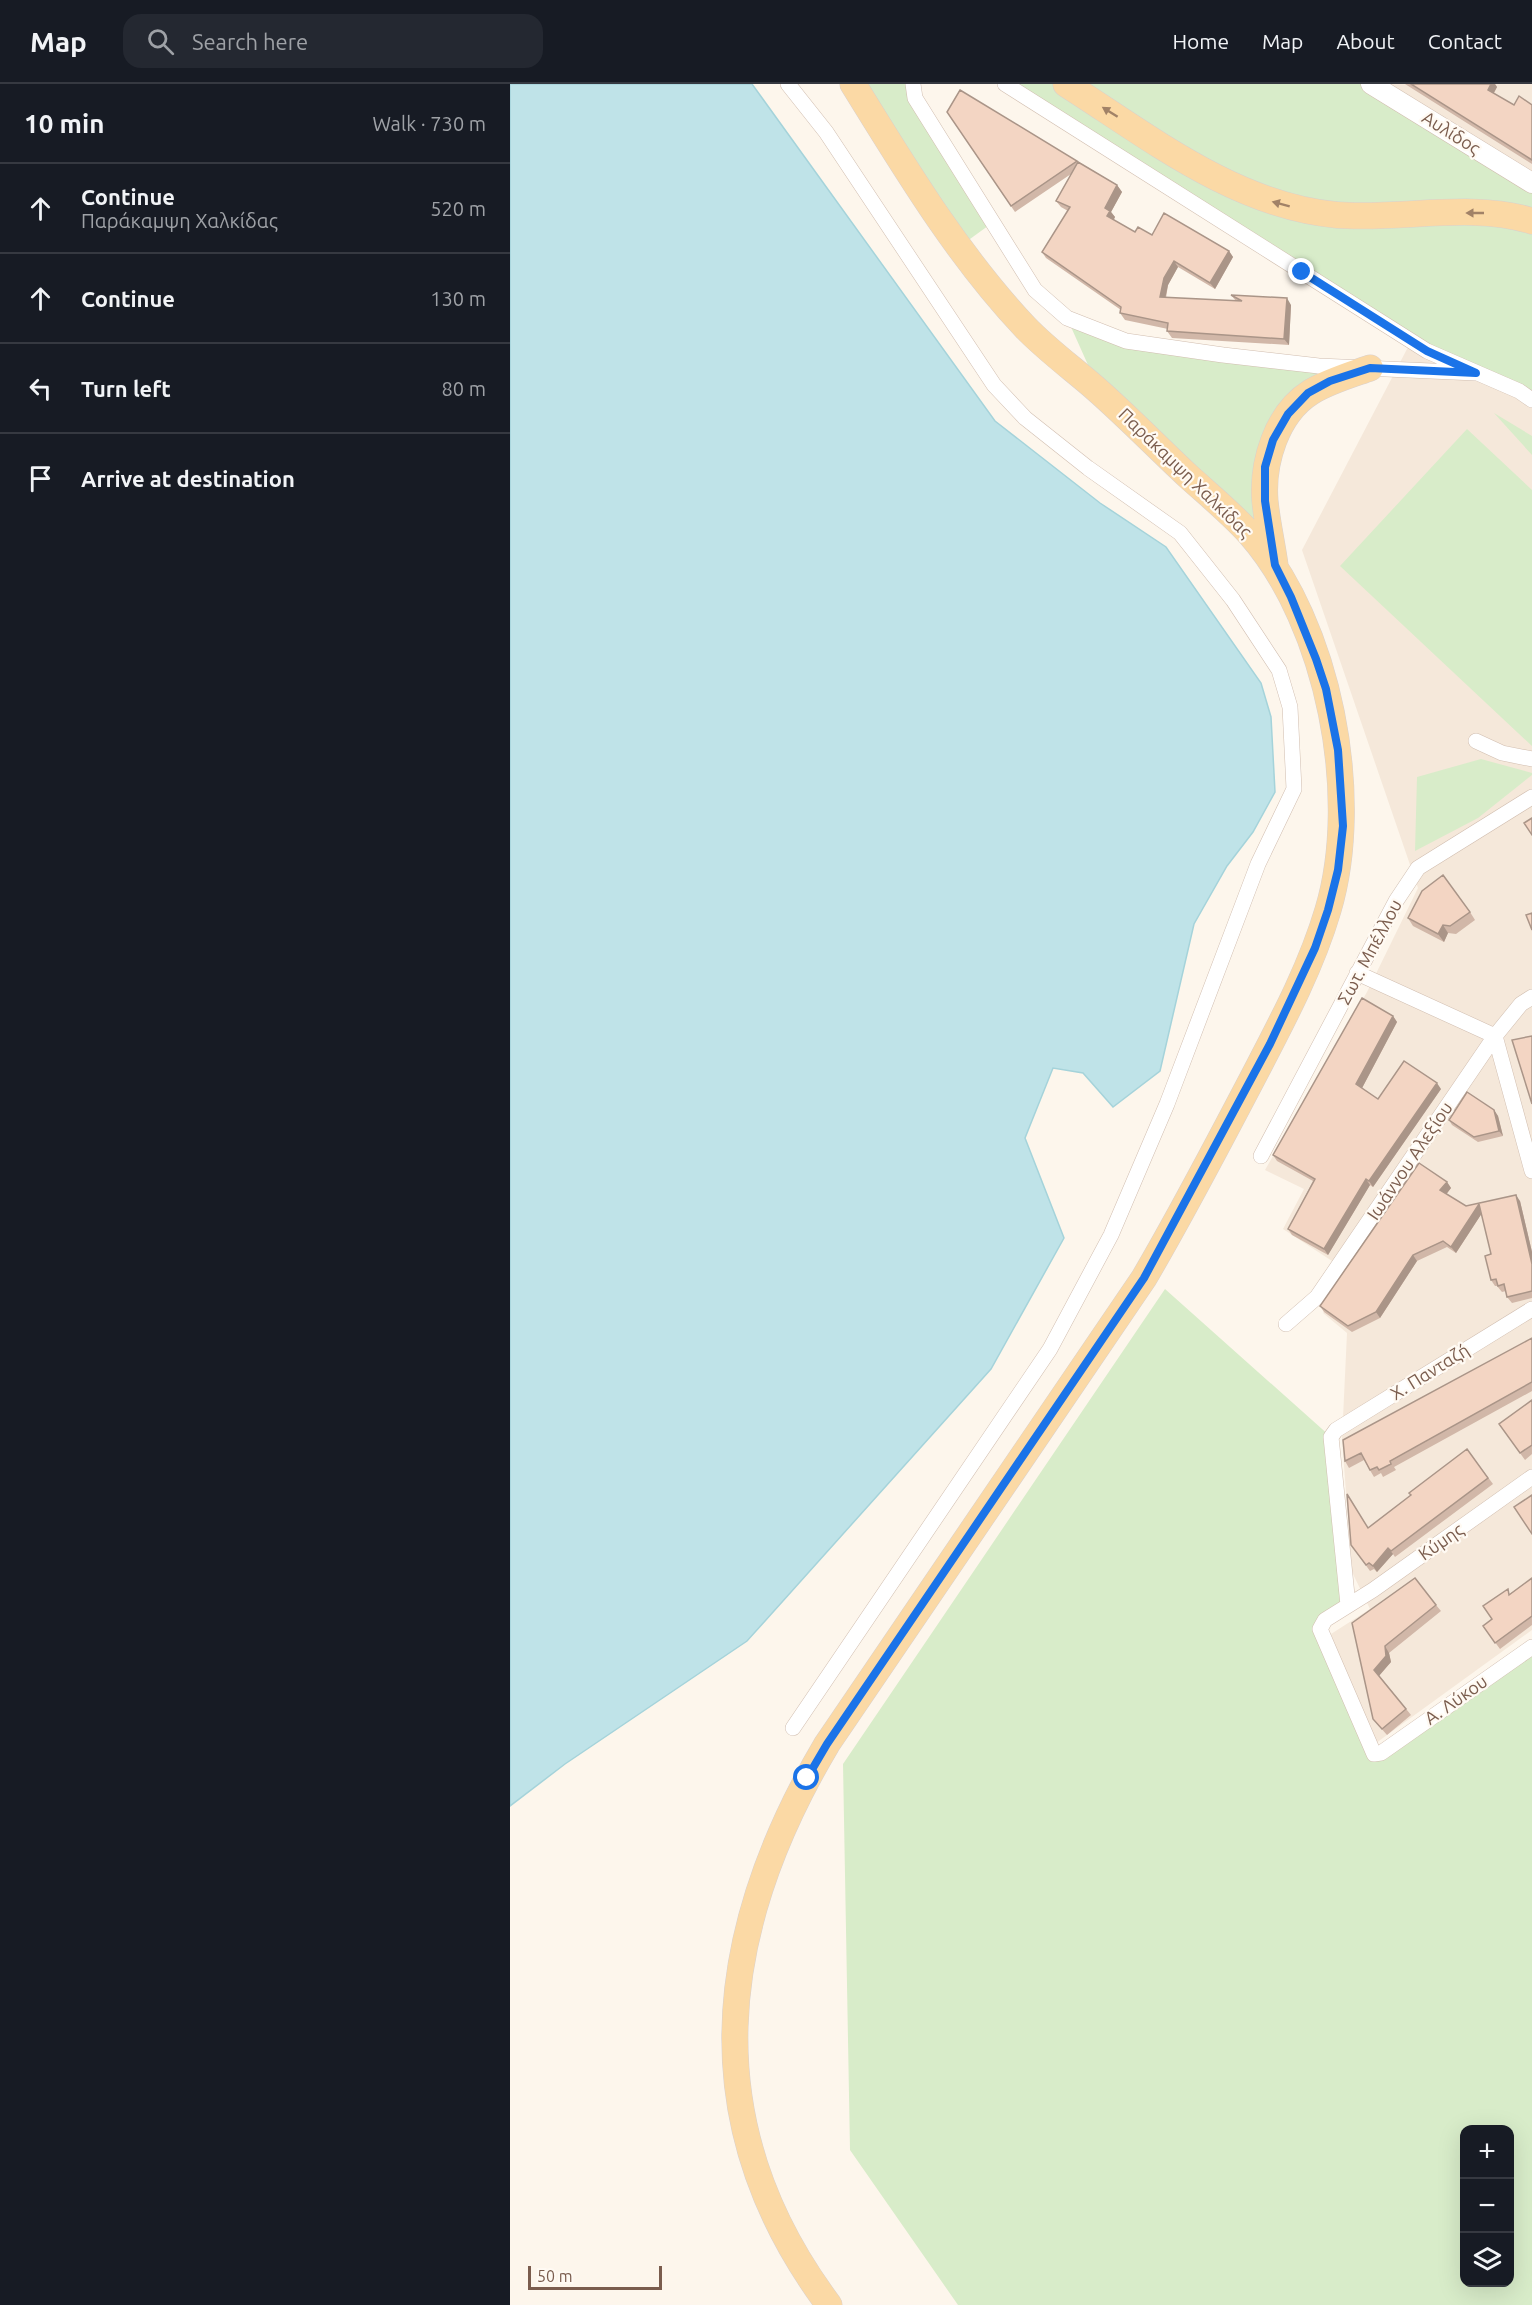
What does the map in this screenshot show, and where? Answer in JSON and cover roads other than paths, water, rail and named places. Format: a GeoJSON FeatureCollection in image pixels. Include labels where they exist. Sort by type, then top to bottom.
{"type":"FeatureCollection","features":[{"type":"Feature","properties":{"kind":"main road","name":"Παράκαμψη Χαλκίδας"},"geometry":{"type":"LineString","coordinates":[[829,2305],[784,2234],[751,2153],[735,2049],[736,1999],[747,1927],[774,1848],[807,1778],[827,1744],[1144,1278],[1270,1044],[1315,948],[1338,870],[1343,826],[1342,788],[1326,689],[1304,628],[1275,565],[1233,516],[1027,329],[958,247],[853,84]]}},
{"type":"Feature","properties":{"kind":"main road"},"geometry":{"type":"LineString","coordinates":[[1066,84],[1170,150],[1250,193],[1279,205],[1338,215],[1480,213],[1510,215],[1532,221]]}},
{"type":"Feature","properties":{"kind":"main road"},"geometry":{"type":"LineString","coordinates":[[1275,565],[1265,501],[1265,467],[1273,440],[1288,414],[1308,393],[1330,381],[1370,368]]}},
{"type":"Feature","properties":{"kind":"street"},"geometry":{"type":"LineString","coordinates":[[788,84],[826,132],[994,385],[1025,418],[1088,468],[1180,533],[1233,600],[1279,669],[1290,707],[1294,789],[1258,864],[1167,1104],[1111,1235],[1089,1277],[1050,1349],[793,1728]]}},
{"type":"Feature","properties":{"kind":"street"},"geometry":{"type":"LineString","coordinates":[[913,84],[915,98],[1035,290],[1066,318],[1126,341],[1233,357],[1370,368],[1476,373]]}},
{"type":"Feature","properties":{"kind":"street"},"geometry":{"type":"LineString","coordinates":[[1005,84],[1427,351],[1532,400]]}},
{"type":"Feature","properties":{"kind":"street","name":"Αυλίδος"},"geometry":{"type":"LineString","coordinates":[[1371,84],[1532,183]]}},
{"type":"Feature","properties":{"kind":"street"},"geometry":{"type":"LineString","coordinates":[[1476,741],[1502,753],[1532,759]]}},
{"type":"Feature","properties":{"kind":"street","name":"Σωτ. Μπέλλου"},"geometry":{"type":"LineString","coordinates":[[1261,1156],[1396,901],[1418,868],[1489,826],[1532,796]]}},
{"type":"Feature","properties":{"kind":"street"},"geometry":{"type":"LineString","coordinates":[[1358,973],[1495,1036],[1528,1140],[1532,1171]]}},
{"type":"Feature","properties":{"kind":"street","name":"Ιωάννου Αλεξίου"},"geometry":{"type":"LineString","coordinates":[[1286,1324],[1317,1297],[1495,1036],[1521,1004],[1532,997]]}},
{"type":"Feature","properties":{"kind":"street","name":"Χ. Πανταζή"},"geometry":{"type":"LineString","coordinates":[[1348,1605],[1331,1437],[1336,1430],[1532,1309]]}},
{"type":"Feature","properties":{"kind":"street","name":"Κύμης"},"geometry":{"type":"LineString","coordinates":[[1381,1754],[1374,1754],[1320,1629],[1325,1620],[1373,1590],[1532,1477]]}},
{"type":"Feature","properties":{"kind":"street","name":"Α. Λύκου"},"geometry":{"type":"LineString","coordinates":[[1381,1754],[1532,1647]]}},
{"type":"Feature","properties":{"kind":"water"},"geometry":{"type":"Polygon","coordinates":[[[510,84],[752,84],[995,421],[1100,503],[1166,547],[1261,683],[1271,717],[1275,792],[1253,832],[1227,866],[1194,924],[1160,1071],[1113,1107],[1083,1073],[1053,1068],[1025,1138],[1064,1238],[991,1369],[747,1641],[565,1764],[510,1806],[510,84]]]}}]}
